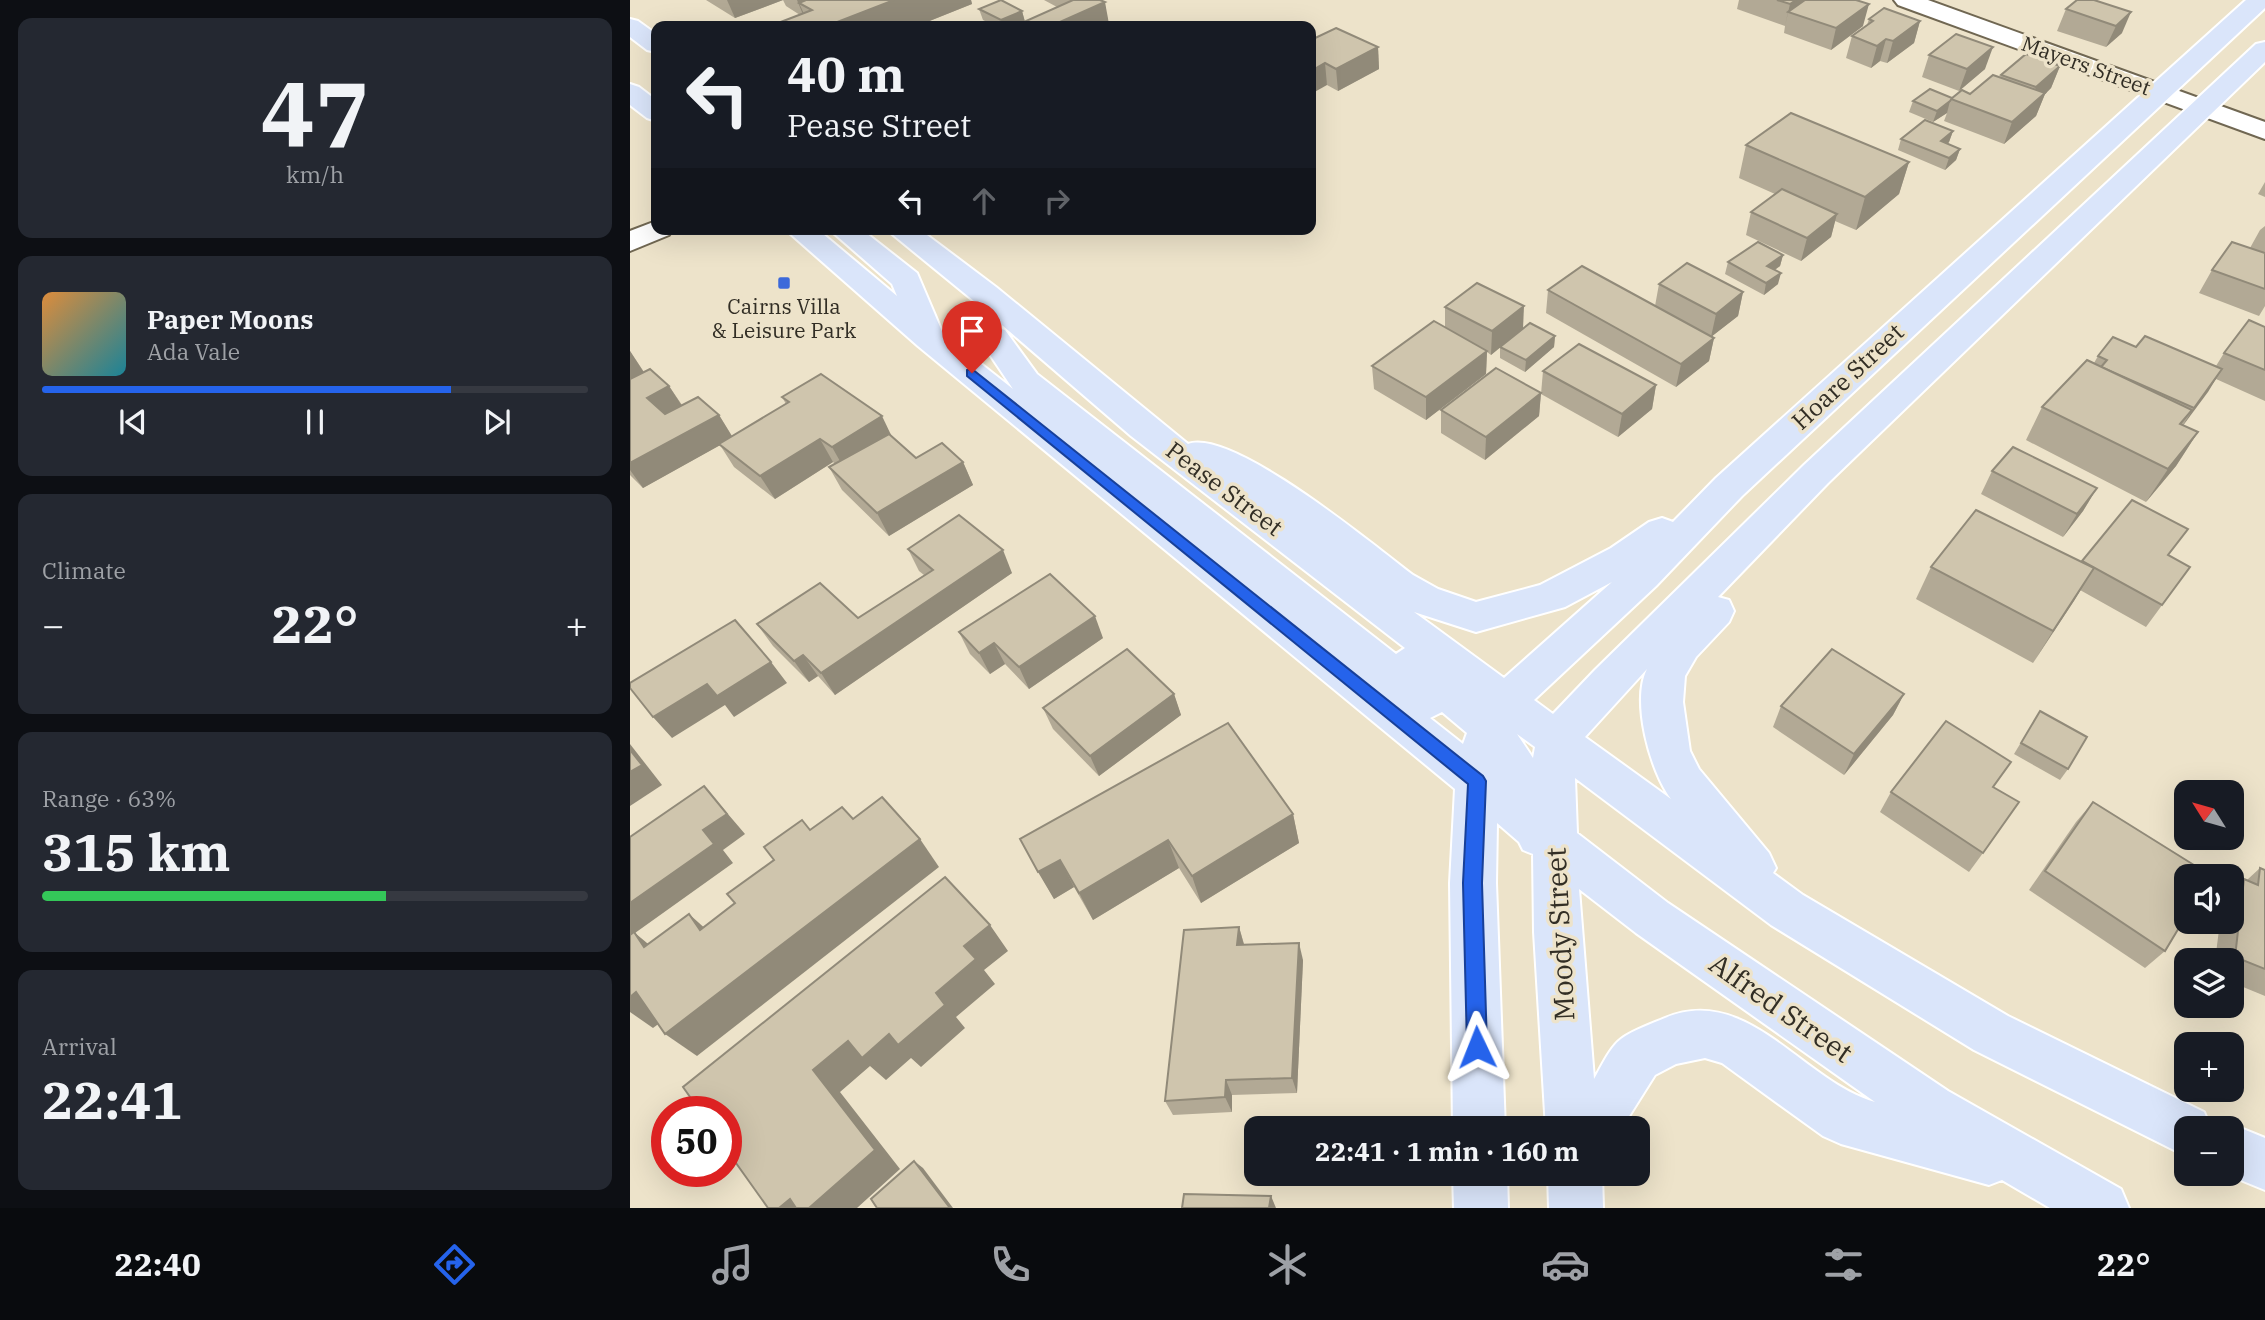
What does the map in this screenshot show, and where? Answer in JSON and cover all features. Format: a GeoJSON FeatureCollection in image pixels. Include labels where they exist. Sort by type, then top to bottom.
{"type":"FeatureCollection","features":[{"type":"Feature","properties":{"kind":"main road","name":"Hoare Street"},"geometry":{"type":"LineString","coordinates":[[1488,741],[1728,487],[2260,0]]}},
{"type":"Feature","properties":{"kind":"main road"},"geometry":{"type":"LineString","coordinates":[[630,26],[651,41]]}},
{"type":"Feature","properties":{"kind":"main road","name":"Hoare Street"},"geometry":{"type":"LineString","coordinates":[[1557,739],[1609,681],[1816,474],[2265,49]]}},
{"type":"Feature","properties":{"kind":"main road"},"geometry":{"type":"LineString","coordinates":[[630,92],[651,109]]}},
{"type":"Feature","properties":{"kind":"main road","name":"Pease Street"},"geometry":{"type":"LineString","coordinates":[[806,235],[929,339],[1488,741],[1557,739]]}},
{"type":"Feature","properties":{"kind":"main road"},"geometry":{"type":"LineString","coordinates":[[850,235],[906,280],[929,339]]}},
{"type":"Feature","properties":{"kind":"main road","name":"Pease Street"},"geometry":{"type":"LineString","coordinates":[[908,235],[978,289],[1143,428],[1488,741]]}},
{"type":"Feature","properties":{"kind":"main road"},"geometry":{"type":"LineString","coordinates":[[978,289],[986,331],[994,337],[1025,382],[1402,667],[1476,744],[1488,741]]}},
{"type":"Feature","properties":{"kind":"main road"},"geometry":{"type":"LineString","coordinates":[[1143,428],[1254,476],[1424,600],[1476,617],[1551,597],[1591,577],[1624,558],[1728,487]]}},
{"type":"Feature","properties":{"kind":"main road"},"geometry":{"type":"LineString","coordinates":[[1787,910],[1683,782],[1669,751],[1662,702],[1665,674],[1682,646],[1745,579],[1816,474]]}},
{"type":"Feature","properties":{"kind":"main road"},"geometry":{"type":"LineString","coordinates":[[1557,739],[1787,910],[1991,1033],[2174,1124]]}},
{"type":"Feature","properties":{"kind":"main road","name":"Moody Street"},"geometry":{"type":"LineString","coordinates":[[1557,739],[1553,765],[1535,827],[1558,954],[1571,1116]]}},
{"type":"Feature","properties":{"kind":"main road"},"geometry":{"type":"LineString","coordinates":[[1488,741],[1535,827]]}},
{"type":"Feature","properties":{"kind":"main road"},"geometry":{"type":"LineString","coordinates":[[1479,1116],[1473,883],[1488,741]]}},
{"type":"Feature","properties":{"kind":"main road","name":"Alfred Street"},"geometry":{"type":"LineString","coordinates":[[1535,827],[1652,918],[1930,1109],[2102,1208]]}},
{"type":"Feature","properties":{"kind":"main road"},"geometry":{"type":"LineString","coordinates":[[1599,1116],[1637,1057],[1671,1040],[1705,1033],[1736,1042],[1841,1118],[2035,1171]]}},
{"type":"Feature","properties":{"kind":"main road"},"geometry":{"type":"LineString","coordinates":[[2244,1155],[2265,1164]]}},
{"type":"Feature","properties":{"kind":"main road"},"geometry":{"type":"LineString","coordinates":[[1480,1186],[1481,1208]]}},
{"type":"Feature","properties":{"kind":"main road"},"geometry":{"type":"LineString","coordinates":[[1575,1186],[1576,1208]]}},
{"type":"Feature","properties":{"kind":"street","name":"Mayers Street"},"geometry":{"type":"LineString","coordinates":[[1906,0],[2265,131]]}},
{"type":"Feature","properties":{"kind":"street"},"geometry":{"type":"LineString","coordinates":[[630,225],[651,216]]}},
{"type":"Feature","properties":{"kind":"street"},"geometry":{"type":"LineString","coordinates":[[630,242],[651,233]]}},
{"type":"Feature","properties":{"kind":"building"},"geometry":{"type":"Polygon","coordinates":[[[806,0],[894,0],[840,21],[783,21],[812,10],[799,3],[806,0]]]}},
{"type":"Feature","properties":{"kind":"building"},"geometry":{"type":"Polygon","coordinates":[[[1001,0],[1022,11],[1001,20],[979,9],[1001,0]]]}},
{"type":"Feature","properties":{"kind":"building"},"geometry":{"type":"Polygon","coordinates":[[[1073,0],[1105,2],[1062,21],[1026,21],[1073,0]]]}},
{"type":"Feature","properties":{"kind":"building"},"geometry":{"type":"Polygon","coordinates":[[[1777,0],[1796,0],[1790,4],[1777,0]]]}},
{"type":"Feature","properties":{"kind":"building"},"geometry":{"type":"Polygon","coordinates":[[[1805,0],[1856,0],[1869,4],[1836,28],[1788,12],[1805,0]]]}},
{"type":"Feature","properties":{"kind":"building"},"geometry":{"type":"Polygon","coordinates":[[[2077,0],[2094,0],[2131,12],[2116,26],[2066,9],[2077,0]]]}},
{"type":"Feature","properties":{"kind":"building"},"geometry":{"type":"Polygon","coordinates":[[[1884,8],[1920,21],[1893,41],[1886,39],[1877,46],[1852,36],[1873,21],[1869,19],[1884,8]]]}},
{"type":"Feature","properties":{"kind":"building"},"geometry":{"type":"Polygon","coordinates":[[[1336,28],[1378,47],[1336,69],[1325,63],[1316,68],[1316,38],[1336,28]]]}},
{"type":"Feature","properties":{"kind":"building"},"geometry":{"type":"Polygon","coordinates":[[[1956,34],[1993,47],[1967,69],[1929,55],[1956,34]]]}},
{"type":"Feature","properties":{"kind":"building"},"geometry":{"type":"Polygon","coordinates":[[[2026,54],[2060,66],[2036,87],[2001,75],[2026,54]]]}},
{"type":"Feature","properties":{"kind":"building"},"geometry":{"type":"Polygon","coordinates":[[[1993,75],[2045,93],[2012,122],[1951,99],[1962,90],[1970,94],[1993,75]]]}},
{"type":"Feature","properties":{"kind":"building"},"geometry":{"type":"Polygon","coordinates":[[[1930,89],[1952,98],[1937,111],[1913,101],[1930,89]]]}},
{"type":"Feature","properties":{"kind":"building"},"geometry":{"type":"Polygon","coordinates":[[[1791,113],[1909,162],[1865,197],[1746,145],[1791,113]]]}},
{"type":"Feature","properties":{"kind":"building"},"geometry":{"type":"Polygon","coordinates":[[[1925,120],[1953,131],[1941,141],[1960,149],[1949,158],[1901,139],[1925,120]]]}},
{"type":"Feature","properties":{"kind":"building"},"geometry":{"type":"Polygon","coordinates":[[[1782,189],[1837,214],[1807,238],[1751,212],[1782,189]]]}},
{"type":"Feature","properties":{"kind":"building"},"geometry":{"type":"Polygon","coordinates":[[[1758,242],[1783,255],[1767,266],[1781,273],[1766,283],[1728,262],[1758,242]]]}},
{"type":"Feature","properties":{"kind":"building"},"geometry":{"type":"Polygon","coordinates":[[[2232,242],[2265,253],[2265,289],[2212,270],[2232,242]]]}},
{"type":"Feature","properties":{"kind":"building"},"geometry":{"type":"Polygon","coordinates":[[[1687,263],[1743,292],[1716,314],[1659,284],[1687,263]]]}},
{"type":"Feature","properties":{"kind":"building"},"geometry":{"type":"Polygon","coordinates":[[[1582,266],[1714,338],[1681,364],[1548,290],[1582,266]]]}},
{"type":"Feature","properties":{"kind":"building"},"geometry":{"type":"Polygon","coordinates":[[[1477,283],[1524,306],[1492,331],[1445,307],[1477,283]]]}},
{"type":"Feature","properties":{"kind":"building"},"geometry":{"type":"Polygon","coordinates":[[[2249,320],[2265,327],[2265,370],[2224,353],[2249,320]]]}},
{"type":"Feature","properties":{"kind":"building"},"geometry":{"type":"Polygon","coordinates":[[[1434,321],[1487,351],[1426,397],[1372,366],[1434,321]]]}},
{"type":"Feature","properties":{"kind":"building"},"geometry":{"type":"Polygon","coordinates":[[[1530,323],[1555,336],[1526,360],[1500,347],[1530,323]]]}},
{"type":"Feature","properties":{"kind":"building"},"geometry":{"type":"Polygon","coordinates":[[[2145,336],[2222,369],[2194,408],[2101,367],[2107,360],[2098,356],[2113,337],[2136,347],[2145,336]]]}},
{"type":"Feature","properties":{"kind":"building"},"geometry":{"type":"Polygon","coordinates":[[[1579,344],[1656,385],[1622,414],[1543,371],[1579,344]]]}},
{"type":"Feature","properties":{"kind":"building"},"geometry":{"type":"Polygon","coordinates":[[[2087,360],[2192,410],[2180,424],[2198,432],[2168,469],[2042,407],[2087,360]]]}},
{"type":"Feature","properties":{"kind":"building"},"geometry":{"type":"Polygon","coordinates":[[[1496,368],[1541,393],[1486,437],[1441,410],[1496,368]]]}},
{"type":"Feature","properties":{"kind":"building"},"geometry":{"type":"Polygon","coordinates":[[[650,369],[669,386],[647,398],[665,414],[698,397],[719,415],[630,463],[630,379],[650,369]]]}},
{"type":"Feature","properties":{"kind":"building"},"geometry":{"type":"Polygon","coordinates":[[[821,374],[882,416],[832,447],[820,439],[760,476],[719,444],[789,402],[782,397],[821,374]]]}},
{"type":"Feature","properties":{"kind":"building"},"geometry":{"type":"Polygon","coordinates":[[[889,434],[916,458],[942,443],[963,462],[877,513],[829,467],[889,434]]]}},
{"type":"Feature","properties":{"kind":"building"},"geometry":{"type":"Polygon","coordinates":[[[2013,447],[2097,488],[2077,514],[1992,471],[2013,447]]]}},
{"type":"Feature","properties":{"kind":"building"},"geometry":{"type":"Polygon","coordinates":[[[2132,500],[2188,529],[2168,555],[2190,567],[2162,605],[2082,561],[2132,500]]]}},
{"type":"Feature","properties":{"kind":"building"},"geometry":{"type":"Polygon","coordinates":[[[1976,510],[2094,568],[2053,631],[1931,567],[1976,510]]]}},
{"type":"Feature","properties":{"kind":"building"},"geometry":{"type":"Polygon","coordinates":[[[959,515],[1003,550],[821,673],[803,655],[794,661],[757,624],[820,583],[858,618],[933,570],[908,549],[959,515]]]}},
{"type":"Feature","properties":{"kind":"building"},"geometry":{"type":"Polygon","coordinates":[[[1050,574],[1095,616],[1019,667],[994,643],[979,653],[959,632],[1050,574]]]}},
{"type":"Feature","properties":{"kind":"building"},"geometry":{"type":"Polygon","coordinates":[[[735,620],[771,662],[717,696],[707,684],[653,717],[630,688],[630,683],[735,620]]]}},
{"type":"Feature","properties":{"kind":"building"},"geometry":{"type":"Polygon","coordinates":[[[1127,649],[1174,694],[1090,756],[1043,708],[1127,649]]]}},
{"type":"Feature","properties":{"kind":"building"},"geometry":{"type":"Polygon","coordinates":[[[1832,649],[1904,694],[1854,754],[1781,706],[1832,649]]]}},
{"type":"Feature","properties":{"kind":"building"},"geometry":{"type":"Polygon","coordinates":[[[2040,711],[2087,737],[2068,769],[2021,743],[2040,711]]]}},
{"type":"Feature","properties":{"kind":"building"},"geometry":{"type":"Polygon","coordinates":[[[1946,721],[2011,762],[1993,787],[2019,802],[1983,853],[1891,792],[1946,721]]]}},
{"type":"Feature","properties":{"kind":"building"},"geometry":{"type":"Polygon","coordinates":[[[1228,723],[1293,814],[1192,876],[1168,840],[1079,893],[1060,860],[1038,872],[1020,839],[1228,723]]]}},
{"type":"Feature","properties":{"kind":"building"},"geometry":{"type":"Polygon","coordinates":[[[630,750],[642,765],[630,772],[630,750]]]}},
{"type":"Feature","properties":{"kind":"building"},"geometry":{"type":"Polygon","coordinates":[[[704,786],[727,814],[703,830],[714,844],[630,903],[630,837],[704,786]]]}},
{"type":"Feature","properties":{"kind":"building"},"geometry":{"type":"Polygon","coordinates":[[[882,797],[920,839],[665,1034],[636,992],[630,997],[630,935],[634,932],[644,947],[689,914],[700,930],[735,903],[727,894],[774,860],[764,847],[802,820],[810,830],[842,807],[853,819],[882,797]]]}},
{"type":"Feature","properties":{"kind":"building"},"geometry":{"type":"Polygon","coordinates":[[[2093,802],[2192,864],[2174,864],[2175,934],[2165,951],[2045,871],[2093,802]]]}},
{"type":"Feature","properties":{"kind":"building"},"geometry":{"type":"Polygon","coordinates":[[[2260,868],[2265,870],[2265,969],[2244,961],[2244,948],[2236,948],[2238,934],[2244,934],[2244,879],[2258,885],[2260,868]]]}},
{"type":"Feature","properties":{"kind":"building"},"geometry":{"type":"Polygon","coordinates":[[[945,877],[990,925],[964,946],[976,959],[936,993],[945,1005],[898,1045],[889,1034],[862,1058],[848,1041],[813,1070],[875,1150],[809,1208],[796,1208],[790,1199],[779,1208],[768,1208],[742,1171],[742,1096],[689,1096],[683,1087],[945,877]]]}},
{"type":"Feature","properties":{"kind":"building"},"geometry":{"type":"Polygon","coordinates":[[[1239,927],[1237,945],[1299,943],[1292,1078],[1226,1080],[1225,1097],[1165,1101],[1184,930],[1239,927]]]}},
{"type":"Feature","properties":{"kind":"building"},"geometry":{"type":"Polygon","coordinates":[[[914,1161],[950,1208],[877,1208],[871,1199],[914,1161]]]}},
{"type":"Feature","properties":{"kind":"building"},"geometry":{"type":"Polygon","coordinates":[[[1184,1194],[1271,1196],[1269,1208],[1182,1208],[1184,1194]]]}},
{"type":"Feature","properties":{"kind":"place","name":"Cairns Villa & Leisure Park"},"geometry":{"type":"Point","coordinates":[784,283]}},
{"type":"Feature","properties":{"kind":"route"},"geometry":{"type":"LineString","coordinates":[[972,373],[1477,781],[1473,883],[1477,1047]]}}]}
